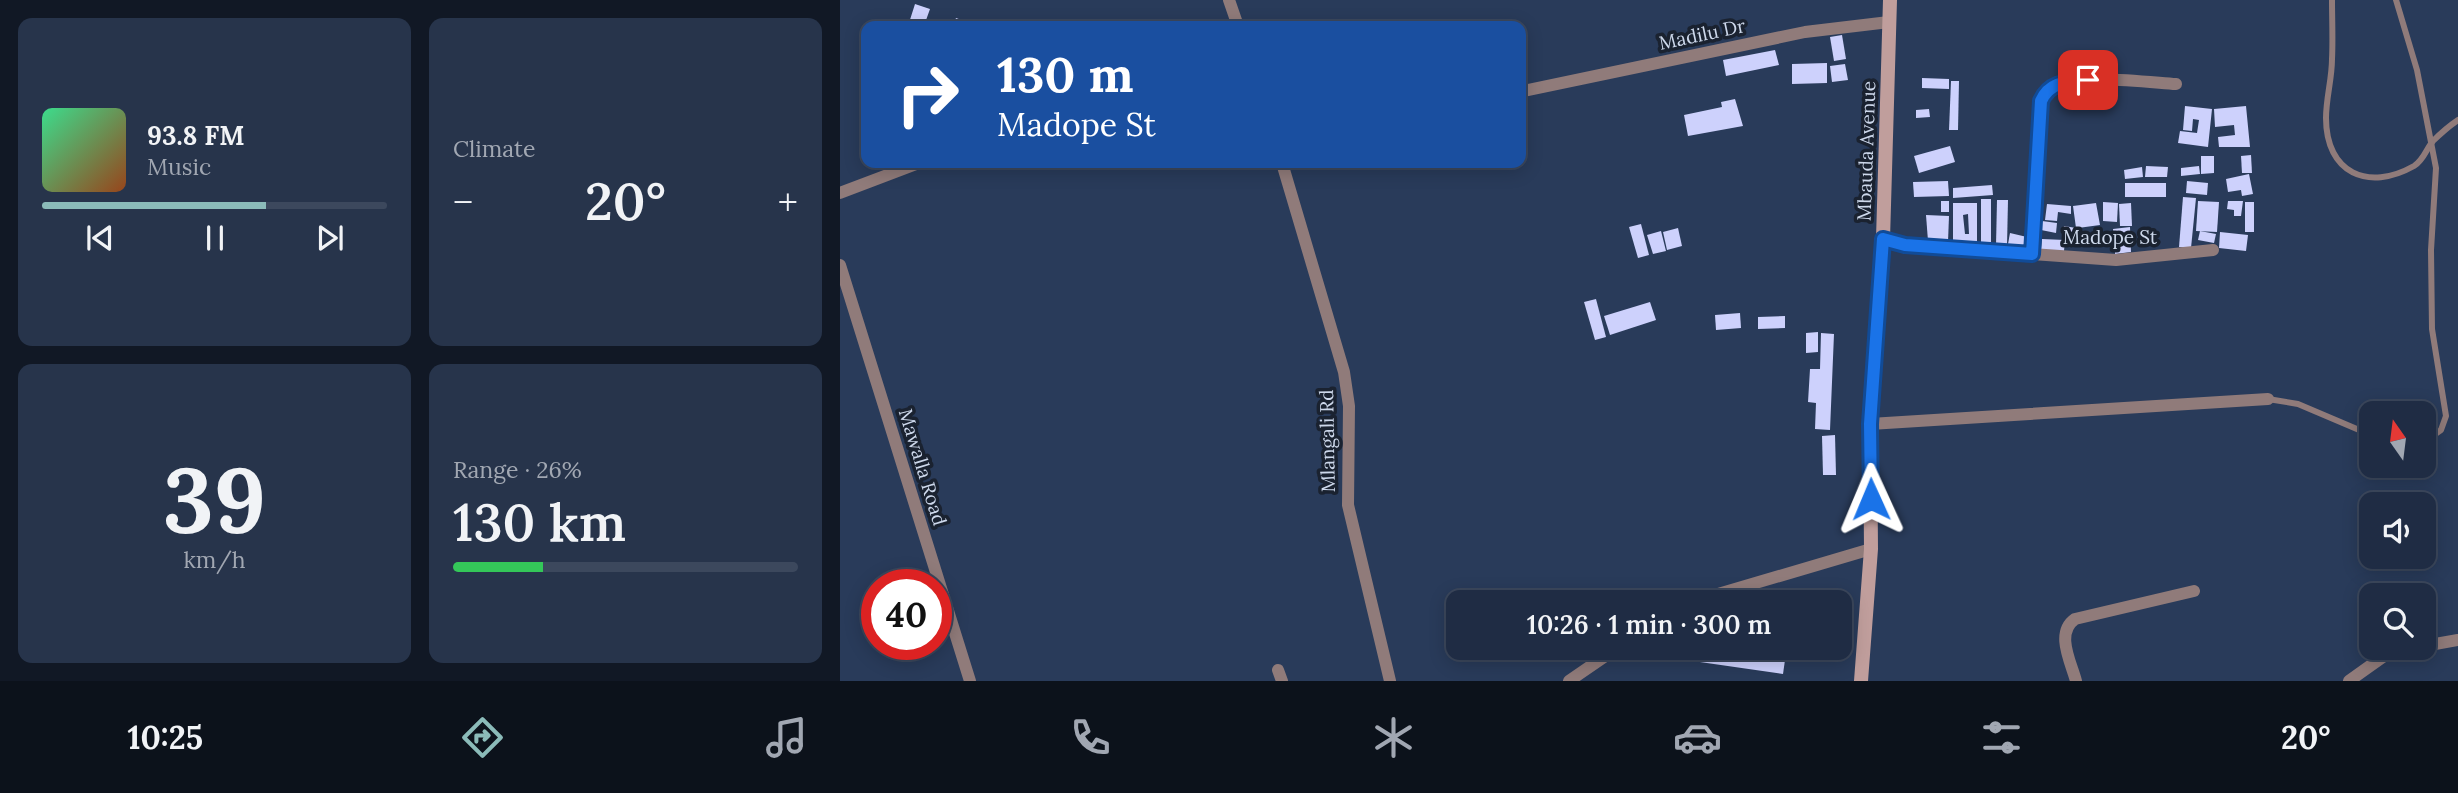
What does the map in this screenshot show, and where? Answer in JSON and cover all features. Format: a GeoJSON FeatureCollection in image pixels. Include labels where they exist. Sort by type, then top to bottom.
{"type":"FeatureCollection","features":[{"type":"Feature","properties":{"kind":"street"},"geometry":{"type":"LineString","coordinates":[[1229,0],[1236,21]]}},
{"type":"Feature","properties":{"kind":"street","name":"Mbauda Avenue"},"geometry":{"type":"LineString","coordinates":[[1861,681],[1871,550],[1870,424],[1883,239],[1890,0]]}},
{"type":"Feature","properties":{"kind":"street","name":"Madilu Dr"},"geometry":{"type":"LineString","coordinates":[[1526,91],[1805,32],[1889,22]]}},
{"type":"Feature","properties":{"kind":"street"},"geometry":{"type":"LineString","coordinates":[[2032,254],[2041,101],[2045,92],[2055,84],[2088,80],[2176,83]]}},
{"type":"Feature","properties":{"kind":"street"},"geometry":{"type":"LineString","coordinates":[[840,193],[906,168]]}},
{"type":"Feature","properties":{"kind":"street","name":"Mlangali Rd"},"geometry":{"type":"LineString","coordinates":[[1283,168],[1344,372],[1349,406],[1349,513],[1390,681]]}},
{"type":"Feature","properties":{"kind":"street","name":"Madope St"},"geometry":{"type":"LineString","coordinates":[[1883,239],[1905,245],[2133,260],[2213,250]]}},
{"type":"Feature","properties":{"kind":"street","name":"Mawalla Road"},"geometry":{"type":"LineString","coordinates":[[840,265],[970,681]]}},
{"type":"Feature","properties":{"kind":"street"},"geometry":{"type":"LineString","coordinates":[[1870,424],[2268,399]]}},
{"type":"Feature","properties":{"kind":"street"},"geometry":{"type":"LineString","coordinates":[[1733,590],[1871,550]]}},
{"type":"Feature","properties":{"kind":"street"},"geometry":{"type":"LineString","coordinates":[[2076,681],[2064,629],[2075,619],[2194,591]]}},
{"type":"Feature","properties":{"kind":"street"},"geometry":{"type":"LineString","coordinates":[[2436,644],[2458,640]]}},
{"type":"Feature","properties":{"kind":"street"},"geometry":{"type":"LineString","coordinates":[[1569,681],[1599,660]]}},
{"type":"Feature","properties":{"kind":"street"},"geometry":{"type":"LineString","coordinates":[[2349,681],[2378,660]]}},
{"type":"Feature","properties":{"kind":"lane"},"geometry":{"type":"LineString","coordinates":[[2332,0],[2332,61],[2326,120],[2332,153],[2348,172],[2364,177],[2382,177],[2417,164],[2432,142],[2458,120]]}},
{"type":"Feature","properties":{"kind":"lane"},"geometry":{"type":"LineString","coordinates":[[2396,0],[2417,70],[2432,142],[2436,184],[2431,250],[2432,329],[2446,416],[2441,430],[2436,434]]}},
{"type":"Feature","properties":{"kind":"lane"},"geometry":{"type":"LineString","coordinates":[[2268,399],[2298,404],[2359,430]]}},
{"type":"Feature","properties":{"kind":"building"},"geometry":{"type":"Polygon","coordinates":[[[915,4],[930,9],[926,21],[910,21],[915,4]]]}},
{"type":"Feature","properties":{"kind":"building"},"geometry":{"type":"Polygon","coordinates":[[[1842,35],[1846,59],[1834,61],[1830,37],[1842,35]]]}},
{"type":"Feature","properties":{"kind":"building"},"geometry":{"type":"Polygon","coordinates":[[[1775,50],[1779,65],[1726,76],[1723,60],[1775,50]]]}},
{"type":"Feature","properties":{"kind":"building"},"geometry":{"type":"Polygon","coordinates":[[[1827,63],[1827,83],[1792,84],[1792,64],[1827,63]]]}},
{"type":"Feature","properties":{"kind":"building"},"geometry":{"type":"Polygon","coordinates":[[[1845,64],[1848,80],[1832,82],[1830,66],[1845,64]]]}},
{"type":"Feature","properties":{"kind":"building"},"geometry":{"type":"Polygon","coordinates":[[[1922,78],[1949,79],[1949,89],[1922,88],[1922,78]]]}},
{"type":"Feature","properties":{"kind":"building"},"geometry":{"type":"Polygon","coordinates":[[[1951,81],[1959,81],[1958,130],[1949,130],[1951,81]]]}},
{"type":"Feature","properties":{"kind":"building"},"geometry":{"type":"Polygon","coordinates":[[[1735,99],[1743,126],[1688,136],[1684,115],[1722,107],[1721,102],[1735,99]]]}},
{"type":"Feature","properties":{"kind":"building"},"geometry":{"type":"Polygon","coordinates":[[[2185,106],[2212,109],[2208,147],[2178,143],[2180,131],[2197,133],[2199,120],[2193,119],[2192,131],[2183,130],[2185,106]]]}},
{"type":"Feature","properties":{"kind":"building"},"geometry":{"type":"Polygon","coordinates":[[[2246,106],[2250,147],[2219,147],[2218,137],[2235,135],[2234,125],[2215,127],[2214,109],[2246,106]]]}},
{"type":"Feature","properties":{"kind":"building"},"geometry":{"type":"Polygon","coordinates":[[[1929,109],[1930,117],[1916,118],[1916,110],[1929,109]]]}},
{"type":"Feature","properties":{"kind":"building"},"geometry":{"type":"Polygon","coordinates":[[[1950,146],[1955,162],[1919,173],[1914,156],[1950,146]]]}},
{"type":"Feature","properties":{"kind":"building"},"geometry":{"type":"Polygon","coordinates":[[[2251,155],[2252,173],[2242,173],[2241,156],[2251,155]]]}},
{"type":"Feature","properties":{"kind":"building"},"geometry":{"type":"Polygon","coordinates":[[[2201,156],[2214,156],[2214,173],[2201,174],[2201,156]]]}},
{"type":"Feature","properties":{"kind":"building"},"geometry":{"type":"Polygon","coordinates":[[[2146,166],[2168,167],[2167,177],[2145,177],[2146,166]]]}},
{"type":"Feature","properties":{"kind":"building"},"geometry":{"type":"Polygon","coordinates":[[[2199,166],[2200,174],[2181,176],[2181,168],[2199,166]]]}},
{"type":"Feature","properties":{"kind":"building"},"geometry":{"type":"Polygon","coordinates":[[[2142,167],[2143,177],[2125,179],[2124,170],[2142,167]]]}},
{"type":"Feature","properties":{"kind":"building"},"geometry":{"type":"Polygon","coordinates":[[[2249,174],[2253,194],[2242,196],[2241,190],[2228,192],[2226,179],[2249,174]]]}},
{"type":"Feature","properties":{"kind":"building"},"geometry":{"type":"Polygon","coordinates":[[[1948,181],[1949,196],[1914,197],[1913,182],[1948,181]]]}},
{"type":"Feature","properties":{"kind":"building"},"geometry":{"type":"Polygon","coordinates":[[[2187,181],[2208,183],[2207,195],[2186,193],[2187,181]]]}},
{"type":"Feature","properties":{"kind":"building"},"geometry":{"type":"Polygon","coordinates":[[[2125,183],[2166,183],[2166,197],[2125,197],[2125,183]]]}},
{"type":"Feature","properties":{"kind":"building"},"geometry":{"type":"Polygon","coordinates":[[[1992,185],[1993,195],[1953,198],[1953,188],[1992,185]]]}},
{"type":"Feature","properties":{"kind":"building"},"geometry":{"type":"Polygon","coordinates":[[[2183,197],[2196,198],[2191,248],[2179,247],[2183,197]]]}},
{"type":"Feature","properties":{"kind":"building"},"geometry":{"type":"Polygon","coordinates":[[[1981,199],[1991,199],[1991,242],[1981,242],[1981,199]]]}},
{"type":"Feature","properties":{"kind":"building"},"geometry":{"type":"Polygon","coordinates":[[[1997,200],[2008,200],[2007,246],[1996,246],[1997,200]]]}},
{"type":"Feature","properties":{"kind":"building"},"geometry":{"type":"Polygon","coordinates":[[[1941,201],[1949,201],[1949,212],[1941,212],[1941,201]]]}},
{"type":"Feature","properties":{"kind":"building"},"geometry":{"type":"Polygon","coordinates":[[[2198,201],[2219,202],[2217,232],[2196,231],[2198,201]]]}},
{"type":"Feature","properties":{"kind":"building"},"geometry":{"type":"Polygon","coordinates":[[[2228,201],[2243,201],[2241,216],[2234,216],[2234,210],[2227,209],[2228,201]]]}},
{"type":"Feature","properties":{"kind":"building"},"geometry":{"type":"Polygon","coordinates":[[[2103,202],[2118,203],[2117,222],[2103,221],[2103,202]]]}},
{"type":"Feature","properties":{"kind":"building"},"geometry":{"type":"Polygon","coordinates":[[[2245,202],[2254,202],[2254,232],[2245,232],[2245,202]]]}},
{"type":"Feature","properties":{"kind":"building"},"geometry":{"type":"Polygon","coordinates":[[[1953,203],[1977,203],[1977,244],[1953,245],[1953,203]],[[1968,214],[1963,215],[1965,234],[1969,234],[1968,214]]]}},
{"type":"Feature","properties":{"kind":"building"},"geometry":{"type":"Polygon","coordinates":[[[2096,203],[2100,225],[2078,228],[2077,237],[2062,235],[2064,226],[2076,228],[2073,206],[2096,203]]]}},
{"type":"Feature","properties":{"kind":"building"},"geometry":{"type":"Polygon","coordinates":[[[2131,203],[2132,226],[2120,226],[2119,204],[2131,203]]]}},
{"type":"Feature","properties":{"kind":"building"},"geometry":{"type":"Polygon","coordinates":[[[2047,204],[2071,206],[2071,214],[2058,212],[2057,221],[2045,220],[2047,204]]]}},
{"type":"Feature","properties":{"kind":"building"},"geometry":{"type":"Polygon","coordinates":[[[1926,215],[1949,216],[1948,242],[1928,241],[1926,215]]]}},
{"type":"Feature","properties":{"kind":"building"},"geometry":{"type":"Polygon","coordinates":[[[2042,221],[2057,223],[2056,233],[2041,230],[2042,221]]]}},
{"type":"Feature","properties":{"kind":"building"},"geometry":{"type":"Polygon","coordinates":[[[1641,224],[1649,255],[1638,258],[1629,227],[1641,224]]]}},
{"type":"Feature","properties":{"kind":"building"},"geometry":{"type":"Polygon","coordinates":[[[2130,227],[2131,252],[2115,254],[2115,246],[2123,245],[2122,241],[2114,242],[2113,229],[2130,227]]]}},
{"type":"Feature","properties":{"kind":"building"},"geometry":{"type":"Polygon","coordinates":[[[1678,228],[1682,246],[1667,250],[1663,232],[1678,228]]]}},
{"type":"Feature","properties":{"kind":"building"},"geometry":{"type":"Polygon","coordinates":[[[1661,231],[1666,251],[1653,254],[1647,235],[1661,231]]]}},
{"type":"Feature","properties":{"kind":"building"},"geometry":{"type":"Polygon","coordinates":[[[2200,231],[2216,234],[2214,243],[2198,240],[2200,231]]]}},
{"type":"Feature","properties":{"kind":"building"},"geometry":{"type":"Polygon","coordinates":[[[2220,232],[2248,235],[2246,251],[2219,248],[2220,232]]]}},
{"type":"Feature","properties":{"kind":"building"},"geometry":{"type":"Polygon","coordinates":[[[2010,233],[2027,237],[2025,248],[2008,244],[2010,233]]]}},
{"type":"Feature","properties":{"kind":"building"},"geometry":{"type":"Polygon","coordinates":[[[2042,239],[2065,240],[2064,251],[2041,250],[2042,239]]]}},
{"type":"Feature","properties":{"kind":"building"},"geometry":{"type":"Polygon","coordinates":[[[1596,299],[1606,337],[1595,340],[1584,302],[1596,299]]]}},
{"type":"Feature","properties":{"kind":"building"},"geometry":{"type":"Polygon","coordinates":[[[1650,302],[1656,320],[1610,335],[1604,316],[1650,302]]]}},
{"type":"Feature","properties":{"kind":"building"},"geometry":{"type":"Polygon","coordinates":[[[1740,313],[1741,328],[1716,330],[1715,315],[1740,313]]]}},
{"type":"Feature","properties":{"kind":"building"},"geometry":{"type":"Polygon","coordinates":[[[1785,316],[1785,328],[1758,329],[1758,317],[1785,316]]]}},
{"type":"Feature","properties":{"kind":"building"},"geometry":{"type":"Polygon","coordinates":[[[1818,332],[1818,352],[1806,353],[1806,333],[1818,332]]]}},
{"type":"Feature","properties":{"kind":"building"},"geometry":{"type":"Polygon","coordinates":[[[1821,333],[1834,334],[1830,430],[1815,429],[1816,403],[1808,402],[1810,369],[1820,369],[1821,333]]]}},
{"type":"Feature","properties":{"kind":"building"},"geometry":{"type":"Polygon","coordinates":[[[1835,435],[1836,475],[1823,475],[1822,436],[1835,435]]]}},
{"type":"Feature","properties":{"kind":"building"},"geometry":{"type":"Polygon","coordinates":[[[1686,660],[1785,660],[1783,674],[1686,660]]]}},
{"type":"Feature","properties":{"kind":"route"},"geometry":{"type":"LineString","coordinates":[[1871,499],[1870,424],[1883,239],[1905,245],[2032,254],[2041,101],[2045,92],[2055,84],[2088,80]]}}]}
